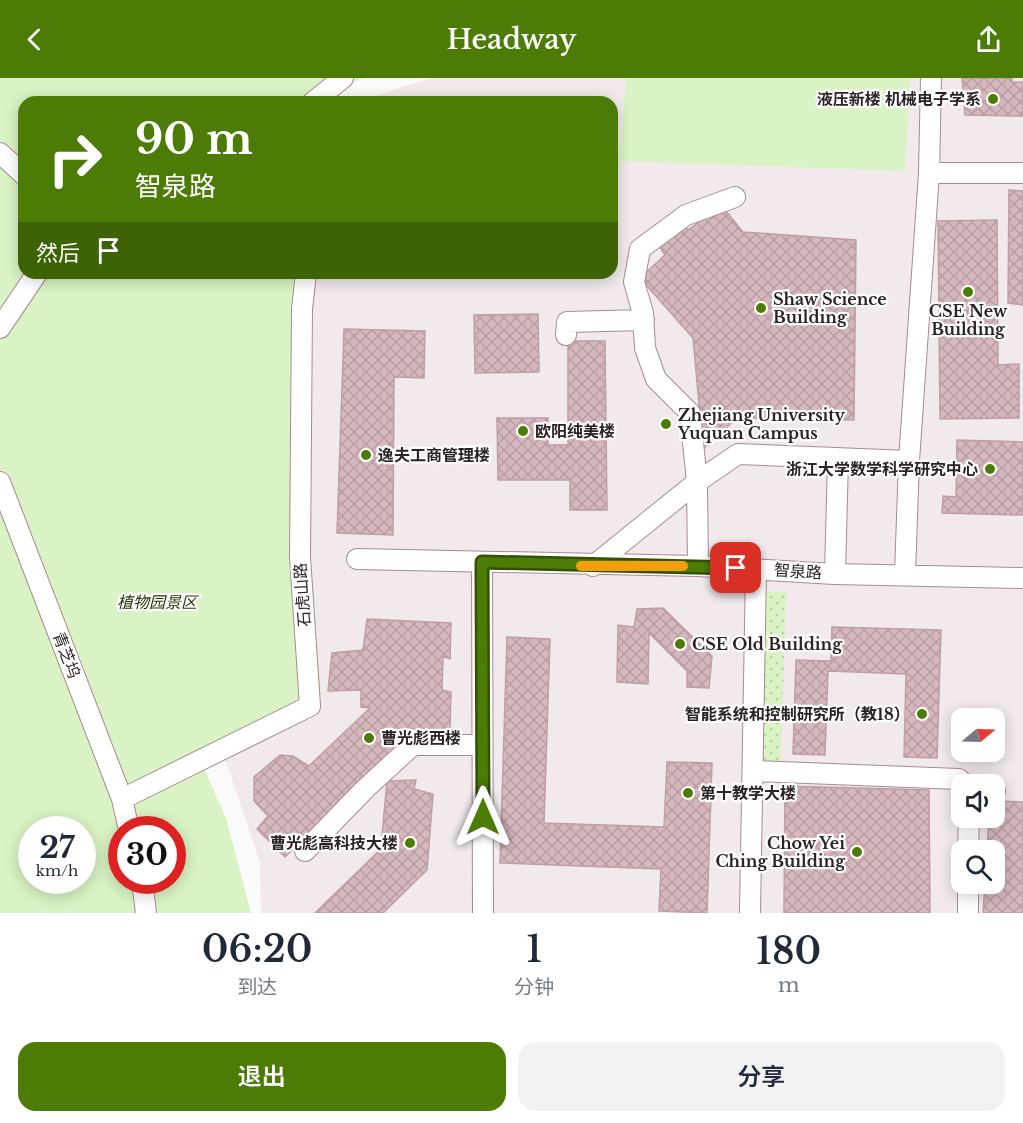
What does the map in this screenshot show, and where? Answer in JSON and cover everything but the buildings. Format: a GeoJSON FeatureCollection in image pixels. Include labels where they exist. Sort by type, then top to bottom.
{"type":"FeatureCollection","features":[{"type":"Feature","properties":{"kind":"street"},"geometry":{"type":"LineString","coordinates":[[320,96],[343,78]]}},
{"type":"Feature","properties":{"kind":"street"},"geometry":{"type":"LineString","coordinates":[[905,574],[909,461],[929,173],[931,78]]}},
{"type":"Feature","properties":{"kind":"street"},"geometry":{"type":"LineString","coordinates":[[0,153],[18,170]]}},
{"type":"Feature","properties":{"kind":"street"},"geometry":{"type":"LineString","coordinates":[[929,173],[1023,173]]}},
{"type":"Feature","properties":{"kind":"street"},"geometry":{"type":"LineString","coordinates":[[698,566],[697,482],[690,413],[656,379],[645,348],[644,320],[634,282],[640,249],[686,215],[735,197]]}},
{"type":"Feature","properties":{"kind":"street"},"geometry":{"type":"LineString","coordinates":[[0,328],[33,279]]}},
{"type":"Feature","properties":{"kind":"street","name":"石虎山路"},"geometry":{"type":"LineString","coordinates":[[122,799],[310,706],[300,557],[302,309],[305,279]]}},
{"type":"Feature","properties":{"kind":"street"},"geometry":{"type":"LineString","coordinates":[[566,335],[567,322],[644,320]]}},
{"type":"Feature","properties":{"kind":"street"},"geometry":{"type":"LineString","coordinates":[[593,566],[697,482],[738,454],[909,461]]}},
{"type":"Feature","properties":{"kind":"street"},"geometry":{"type":"LineString","coordinates":[[835,574],[838,459]]}},
{"type":"Feature","properties":{"kind":"street","name":"青芝坞"},"geometry":{"type":"LineString","coordinates":[[0,482],[122,799],[126,816]]}},
{"type":"Feature","properties":{"kind":"street","name":"智泉路"},"geometry":{"type":"LineString","coordinates":[[357,559],[593,566],[698,566],[835,574],[1023,578]]}},
{"type":"Feature","properties":{"kind":"street"},"geometry":{"type":"LineString","coordinates":[[482,562],[483,913]]}},
{"type":"Feature","properties":{"kind":"street"},"geometry":{"type":"LineString","coordinates":[[750,913],[756,568]]}},
{"type":"Feature","properties":{"kind":"street"},"geometry":{"type":"LineString","coordinates":[[305,851],[365,789],[413,745],[482,745]]}},
{"type":"Feature","properties":{"kind":"street"},"geometry":{"type":"LineString","coordinates":[[753,771],[951,779]]}},
{"type":"Feature","properties":{"kind":"street"},"geometry":{"type":"LineString","coordinates":[[144,894],[146,913]]}},
{"type":"Feature","properties":{"kind":"street"},"geometry":{"type":"LineString","coordinates":[[968,894],[968,913]]}},
{"type":"Feature","properties":{"kind":"shaded area","name":"Zhejiang University Yuquan Campus"},"geometry":{"type":"Polygon","coordinates":[[[432,78],[1023,78],[1023,913],[261,913],[260,863],[225,759],[307,548],[312,279],[618,279],[618,96],[373,96],[432,78]]]}},
{"type":"Feature","properties":{"kind":"green space","name":"植物园景区"},"geometry":{"type":"Polygon","coordinates":[[[0,78],[364,78],[333,89],[329,96],[18,96],[18,279],[314,279],[304,463],[321,698],[198,755],[226,818],[251,913],[0,913],[0,78]]]}},
{"type":"Feature","properties":{"kind":"green space"},"geometry":{"type":"Polygon","coordinates":[[[626,78],[910,78],[905,171],[619,161],[626,78]]]}},
{"type":"Feature","properties":{"kind":"green space"},"geometry":{"type":"Polygon","coordinates":[[[764,592],[786,592],[781,763],[758,763],[764,592]]]}},
{"type":"Feature","properties":{"kind":"slow traffic"},"geometry":{"type":"LineString","coordinates":[[581,566],[683,566]]}},
{"type":"Feature","properties":{"kind":"place","name":"液压新楼 机械电子学系"},"geometry":{"type":"Point","coordinates":[993,99]}},
{"type":"Feature","properties":{"kind":"place","name":"CSE New Building"},"geometry":{"type":"Point","coordinates":[968,292]}},
{"type":"Feature","properties":{"kind":"place","name":"Shaw Science Building"},"geometry":{"type":"Point","coordinates":[761,308]}},
{"type":"Feature","properties":{"kind":"place","name":"Zhejiang University Yuquan Campus"},"geometry":{"type":"Point","coordinates":[666,424]}},
{"type":"Feature","properties":{"kind":"place","name":"欧阳纯美楼"},"geometry":{"type":"Point","coordinates":[523,431]}},
{"type":"Feature","properties":{"kind":"place","name":"逸夫工商管理楼"},"geometry":{"type":"Point","coordinates":[366,455]}},
{"type":"Feature","properties":{"kind":"place","name":"浙江大学数学科学研究中心"},"geometry":{"type":"Point","coordinates":[990,469]}},
{"type":"Feature","properties":{"kind":"place","name":"CSE Old Building"},"geometry":{"type":"Point","coordinates":[680,644]}},
{"type":"Feature","properties":{"kind":"place","name":"智能系统和控制研究所（教18）"},"geometry":{"type":"Point","coordinates":[922,714]}},
{"type":"Feature","properties":{"kind":"place","name":"曹光彪西楼"},"geometry":{"type":"Point","coordinates":[369,738]}},
{"type":"Feature","properties":{"kind":"place","name":"第十教学大楼"},"geometry":{"type":"Point","coordinates":[688,793]}},
{"type":"Feature","properties":{"kind":"place","name":"曹光彪高科技大楼"},"geometry":{"type":"Point","coordinates":[410,843]}},
{"type":"Feature","properties":{"kind":"place","name":"Chow Yei Ching Building"},"geometry":{"type":"Point","coordinates":[857,852]}},
{"type":"Feature","properties":{"kind":"route"},"geometry":{"type":"LineString","coordinates":[[483,817],[482,562],[736,568]]}}]}
